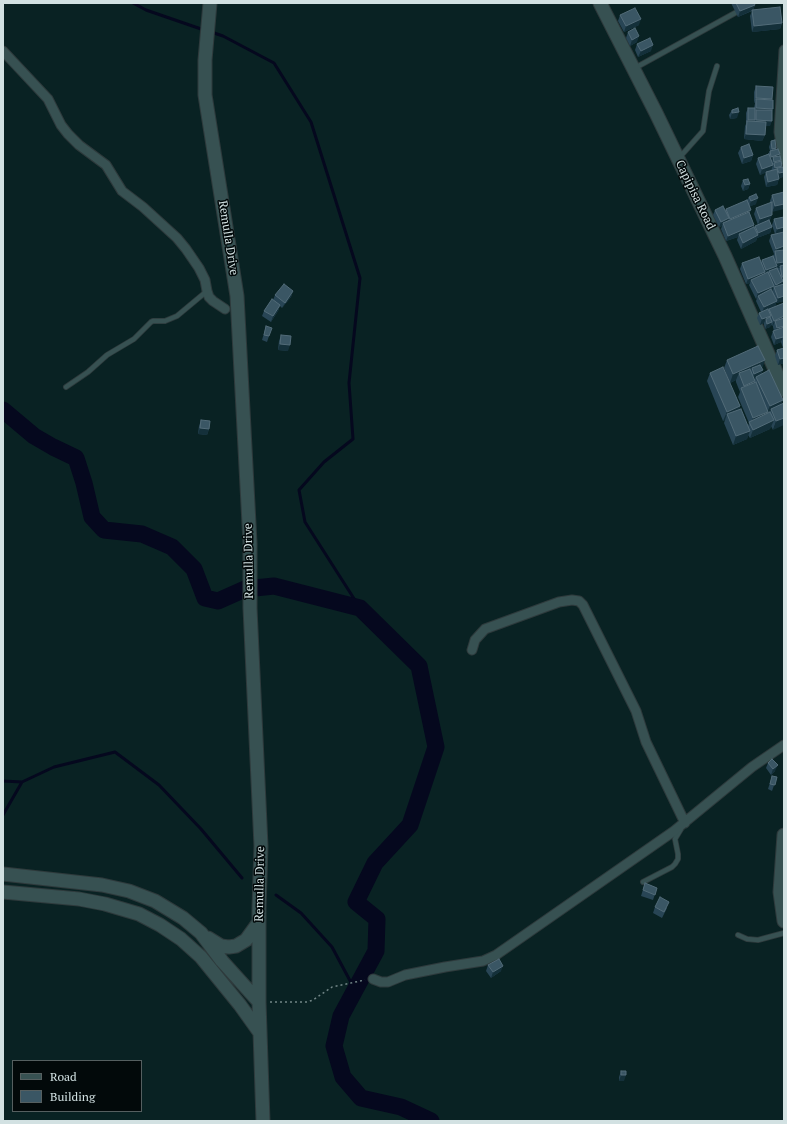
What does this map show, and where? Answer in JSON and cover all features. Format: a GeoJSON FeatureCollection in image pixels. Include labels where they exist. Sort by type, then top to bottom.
{"type":"FeatureCollection","features":[{"type":"Feature","properties":{"kind":"street","name":"Remulla Drive"},"geometry":{"type":"LineString","coordinates":[[210,3],[205,95],[237,296],[250,543],[250,608],[261,846],[259,1002],[263,1121]]}},
{"type":"Feature","properties":{"kind":"street","name":"Capipisa Road"},"geometry":{"type":"LineString","coordinates":[[600,3],[634,69],[725,256],[784,390]]}},
{"type":"Feature","properties":{"kind":"street"},"geometry":{"type":"LineString","coordinates":[[784,50],[779,132],[784,160]]}},
{"type":"Feature","properties":{"kind":"street"},"geometry":{"type":"LineString","coordinates":[[3,51],[48,99],[61,125],[68,134],[79,145],[106,165],[122,191],[143,207],[177,238],[186,249],[203,276],[207,291],[212,301],[225,309]]}},
{"type":"Feature","properties":{"kind":"street"},"geometry":{"type":"LineString","coordinates":[[472,650],[475,640],[485,629],[559,602],[572,600],[579,601],[583,604],[636,711],[646,742],[685,823]]}},
{"type":"Feature","properties":{"kind":"street"},"geometry":{"type":"LineString","coordinates":[[373,979],[381,982],[388,982],[428,970],[483,961],[496,955],[674,832],[752,767],[784,745]]}},
{"type":"Feature","properties":{"kind":"street"},"geometry":{"type":"LineString","coordinates":[[784,835],[780,892],[784,921]]}},
{"type":"Feature","properties":{"kind":"street"},"geometry":{"type":"LineString","coordinates":[[3,874],[92,883],[129,891],[165,906],[221,946],[233,947],[240,944],[246,940],[259,922]]}},
{"type":"Feature","properties":{"kind":"street"},"geometry":{"type":"LineString","coordinates":[[3,892],[78,899],[105,904],[139,914],[160,925],[181,939],[201,957],[240,1005],[260,1033]]}},
{"type":"Feature","properties":{"kind":"street"},"geometry":{"type":"LineString","coordinates":[[201,933],[222,961],[259,1002]]}},
{"type":"Feature","properties":{"kind":"lane"},"geometry":{"type":"LineString","coordinates":[[634,69],[735,13]]}},
{"type":"Feature","properties":{"kind":"lane"},"geometry":{"type":"LineString","coordinates":[[678,160],[703,131],[709,91],[717,66]]}},
{"type":"Feature","properties":{"kind":"lane"},"geometry":{"type":"LineString","coordinates":[[66,387],[88,372],[107,355],[134,339],[151,322],[165,321],[177,316],[207,291]]}},
{"type":"Feature","properties":{"kind":"lane"},"geometry":{"type":"LineString","coordinates":[[643,882],[675,864],[678,859],[678,854],[675,839],[685,823]]}},
{"type":"Feature","properties":{"kind":"lane"},"geometry":{"type":"LineString","coordinates":[[738,935],[747,939],[758,940],[784,932]]}},
{"type":"Feature","properties":{"kind":"path"},"geometry":{"type":"LineString","coordinates":[[259,1002],[307,1002],[313,1000],[328,988],[373,979]]}},
{"type":"Feature","properties":{"kind":"building"},"geometry":{"type":"Polygon","coordinates":[[[736,3],[754,3],[755,5],[740,11],[736,3]]]}},
{"type":"Feature","properties":{"kind":"building"},"geometry":{"type":"Polygon","coordinates":[[[780,7],[782,23],[754,26],[752,10],[780,7]]]}},
{"type":"Feature","properties":{"kind":"building"},"geometry":{"type":"Polygon","coordinates":[[[635,8],[641,19],[626,26],[620,15],[635,8]]]}},
{"type":"Feature","properties":{"kind":"building"},"geometry":{"type":"Polygon","coordinates":[[[635,28],[639,36],[632,40],[628,32],[635,28]]]}},
{"type":"Feature","properties":{"kind":"building"},"geometry":{"type":"Polygon","coordinates":[[[650,38],[653,45],[641,51],[637,44],[650,38]]]}},
{"type":"Feature","properties":{"kind":"building"},"geometry":{"type":"Polygon","coordinates":[[[756,86],[773,87],[772,99],[756,98],[756,86]]]}},
{"type":"Feature","properties":{"kind":"building"},"geometry":{"type":"Polygon","coordinates":[[[756,99],[773,100],[773,109],[756,108],[756,99]]]}},
{"type":"Feature","properties":{"kind":"building"},"geometry":{"type":"Polygon","coordinates":[[[738,108],[739,112],[732,113],[732,110],[738,108]]]}},
{"type":"Feature","properties":{"kind":"building"},"geometry":{"type":"Polygon","coordinates":[[[748,108],[755,108],[755,120],[748,120],[748,108]]]}},
{"type":"Feature","properties":{"kind":"building"},"geometry":{"type":"Polygon","coordinates":[[[756,110],[772,110],[772,121],[756,120],[756,110]]]}},
{"type":"Feature","properties":{"kind":"building"},"geometry":{"type":"Polygon","coordinates":[[[747,121],[766,122],[765,135],[746,134],[747,121]]]}},
{"type":"Feature","properties":{"kind":"building"},"geometry":{"type":"Polygon","coordinates":[[[775,140],[776,148],[772,149],[771,141],[775,140]]]}},
{"type":"Feature","properties":{"kind":"building"},"geometry":{"type":"Polygon","coordinates":[[[749,144],[753,155],[744,158],[741,147],[749,144]]]}},
{"type":"Feature","properties":{"kind":"building"},"geometry":{"type":"Polygon","coordinates":[[[778,149],[780,154],[771,157],[770,151],[778,149]]]}},
{"type":"Feature","properties":{"kind":"building"},"geometry":{"type":"Polygon","coordinates":[[[769,154],[773,165],[762,169],[758,158],[769,154]]]}},
{"type":"Feature","properties":{"kind":"building"},"geometry":{"type":"Polygon","coordinates":[[[780,156],[781,160],[774,162],[773,157],[780,156]]]}},
{"type":"Feature","properties":{"kind":"building"},"geometry":{"type":"Polygon","coordinates":[[[781,161],[782,166],[775,168],[774,163],[781,161]]]}},
{"type":"Feature","properties":{"kind":"building"},"geometry":{"type":"Polygon","coordinates":[[[783,167],[784,172],[779,173],[777,168],[783,167]]]}},
{"type":"Feature","properties":{"kind":"building"},"geometry":{"type":"Polygon","coordinates":[[[777,169],[779,179],[768,182],[766,172],[777,169]]]}},
{"type":"Feature","properties":{"kind":"building"},"geometry":{"type":"Polygon","coordinates":[[[748,179],[750,184],[745,185],[743,180],[748,179]]]}},
{"type":"Feature","properties":{"kind":"building"},"geometry":{"type":"Polygon","coordinates":[[[784,192],[784,204],[775,206],[772,195],[784,192]]]}},
{"type":"Feature","properties":{"kind":"building"},"geometry":{"type":"Polygon","coordinates":[[[756,194],[758,198],[751,201],[749,197],[756,194]]]}},
{"type":"Feature","properties":{"kind":"building"},"geometry":{"type":"Polygon","coordinates":[[[747,200],[751,210],[730,219],[726,209],[747,200]]]}},
{"type":"Feature","properties":{"kind":"building"},"geometry":{"type":"Polygon","coordinates":[[[772,202],[772,215],[760,219],[756,208],[772,202]]]}},
{"type":"Feature","properties":{"kind":"building"},"geometry":{"type":"Polygon","coordinates":[[[723,206],[729,218],[721,222],[715,210],[723,206]]]}},
{"type":"Feature","properties":{"kind":"building"},"geometry":{"type":"Polygon","coordinates":[[[749,212],[754,225],[728,236],[723,223],[749,212]]]}},
{"type":"Feature","properties":{"kind":"building"},"geometry":{"type":"Polygon","coordinates":[[[784,217],[784,227],[777,229],[774,219],[784,217]]]}},
{"type":"Feature","properties":{"kind":"building"},"geometry":{"type":"Polygon","coordinates":[[[769,220],[772,227],[758,233],[755,226],[769,220]]]}},
{"type":"Feature","properties":{"kind":"building"},"geometry":{"type":"Polygon","coordinates":[[[754,227],[758,235],[743,243],[739,234],[754,227]]]}},
{"type":"Feature","properties":{"kind":"building"},"geometry":{"type":"Polygon","coordinates":[[[784,232],[784,246],[776,249],[771,235],[784,232]]]}},
{"type":"Feature","properties":{"kind":"building"},"geometry":{"type":"Polygon","coordinates":[[[784,250],[784,262],[777,263],[775,251],[784,250]]]}},
{"type":"Feature","properties":{"kind":"building"},"geometry":{"type":"Polygon","coordinates":[[[773,256],[777,266],[766,270],[762,260],[773,256]]]}},
{"type":"Feature","properties":{"kind":"building"},"geometry":{"type":"Polygon","coordinates":[[[759,257],[765,272],[748,279],[742,263],[759,257]]]}},
{"type":"Feature","properties":{"kind":"building"},"geometry":{"type":"Polygon","coordinates":[[[784,265],[784,277],[782,277],[780,266],[784,265]]]}},
{"type":"Feature","properties":{"kind":"building"},"geometry":{"type":"Polygon","coordinates":[[[777,268],[783,281],[776,285],[769,271],[777,268]]]}},
{"type":"Feature","properties":{"kind":"building"},"geometry":{"type":"Polygon","coordinates":[[[768,272],[774,286],[758,293],[751,280],[768,272]]]}},
{"type":"Feature","properties":{"kind":"building"},"geometry":{"type":"Polygon","coordinates":[[[284,284],[293,291],[285,303],[275,295],[284,284]]]}},
{"type":"Feature","properties":{"kind":"building"},"geometry":{"type":"Polygon","coordinates":[[[784,284],[784,296],[778,298],[774,287],[784,284]]]}},
{"type":"Feature","properties":{"kind":"building"},"geometry":{"type":"Polygon","coordinates":[[[771,289],[777,301],[764,307],[758,296],[771,289]]]}},
{"type":"Feature","properties":{"kind":"building"},"geometry":{"type":"Polygon","coordinates":[[[272,299],[280,305],[273,316],[264,311],[272,299]]]}},
{"type":"Feature","properties":{"kind":"building"},"geometry":{"type":"Polygon","coordinates":[[[784,303],[784,316],[774,321],[769,309],[784,303]]]}},
{"type":"Feature","properties":{"kind":"building"},"geometry":{"type":"Polygon","coordinates":[[[768,309],[771,316],[762,319],[759,313],[768,309]]]}},
{"type":"Feature","properties":{"kind":"building"},"geometry":{"type":"Polygon","coordinates":[[[770,317],[772,322],[767,324],[766,319],[770,317]]]}},
{"type":"Feature","properties":{"kind":"building"},"geometry":{"type":"Polygon","coordinates":[[[784,318],[784,326],[777,328],[775,321],[784,318]]]}},
{"type":"Feature","properties":{"kind":"building"},"geometry":{"type":"Polygon","coordinates":[[[266,326],[272,328],[269,336],[264,335],[266,326]]]}},
{"type":"Feature","properties":{"kind":"building"},"geometry":{"type":"Polygon","coordinates":[[[784,327],[784,339],[783,337],[776,339],[773,331],[784,327]]]}},
{"type":"Feature","properties":{"kind":"building"},"geometry":{"type":"Polygon","coordinates":[[[281,335],[291,336],[290,345],[280,344],[281,335]]]}},
{"type":"Feature","properties":{"kind":"building"},"geometry":{"type":"Polygon","coordinates":[[[758,346],[765,360],[733,374],[727,360],[758,346]]]}},
{"type":"Feature","properties":{"kind":"building"},"geometry":{"type":"Polygon","coordinates":[[[784,348],[784,358],[780,359],[777,350],[784,348]]]}},
{"type":"Feature","properties":{"kind":"building"},"geometry":{"type":"Polygon","coordinates":[[[760,365],[763,370],[754,374],[752,368],[760,365]]]}},
{"type":"Feature","properties":{"kind":"building"},"geometry":{"type":"Polygon","coordinates":[[[723,367],[740,406],[727,412],[710,373],[723,367]]]}},
{"type":"Feature","properties":{"kind":"building"},"geometry":{"type":"Polygon","coordinates":[[[750,369],[755,381],[744,386],[739,373],[750,369]]]}},
{"type":"Feature","properties":{"kind":"building"},"geometry":{"type":"Polygon","coordinates":[[[769,370],[783,400],[770,406],[756,377],[769,370]]]}},
{"type":"Feature","properties":{"kind":"building"},"geometry":{"type":"Polygon","coordinates":[[[756,382],[768,412],[753,418],[741,388],[756,382]]]}},
{"type":"Feature","properties":{"kind":"building"},"geometry":{"type":"Polygon","coordinates":[[[784,403],[784,418],[776,421],[771,409],[784,403]]]}},
{"type":"Feature","properties":{"kind":"building"},"geometry":{"type":"Polygon","coordinates":[[[741,409],[750,431],[736,436],[727,414],[741,409]]]}},
{"type":"Feature","properties":{"kind":"building"},"geometry":{"type":"Polygon","coordinates":[[[770,412],[774,420],[753,430],[749,422],[770,412]]]}},
{"type":"Feature","properties":{"kind":"building"},"geometry":{"type":"Polygon","coordinates":[[[201,420],[210,421],[209,429],[200,428],[201,420]]]}},
{"type":"Feature","properties":{"kind":"building"},"geometry":{"type":"Polygon","coordinates":[[[772,759],[778,765],[773,769],[768,763],[772,759]]]}},
{"type":"Feature","properties":{"kind":"building"},"geometry":{"type":"Polygon","coordinates":[[[772,776],[777,777],[775,785],[770,784],[772,776]]]}},
{"type":"Feature","properties":{"kind":"building"},"geometry":{"type":"Polygon","coordinates":[[[645,883],[657,888],[655,895],[643,890],[645,883]]]}},
{"type":"Feature","properties":{"kind":"building"},"geometry":{"type":"Polygon","coordinates":[[[660,897],[669,902],[664,912],[655,907],[660,897]]]}},
{"type":"Feature","properties":{"kind":"building"},"geometry":{"type":"Polygon","coordinates":[[[499,959],[503,966],[493,972],[488,965],[499,959]]]}},
{"type":"Feature","properties":{"kind":"building"},"geometry":{"type":"Polygon","coordinates":[[[621,1071],[626,1071],[626,1075],[621,1075],[621,1071]]]}},
{"type":"Feature","properties":{"kind":"waterway"},"geometry":{"type":"LineString","coordinates":[[133,3],[146,10],[204,30]]}},
{"type":"Feature","properties":{"kind":"waterway"},"geometry":{"type":"LineString","coordinates":[[211,32],[223,36],[274,63],[311,122],[360,278],[349,383],[353,439],[324,462],[299,490],[305,522],[360,608]]}},
{"type":"Feature","properties":{"kind":"waterway"},"geometry":{"type":"LineString","coordinates":[[3,410],[34,436],[76,458],[92,517],[104,530],[142,534],[172,547],[194,569],[205,598],[218,601],[245,589],[274,586],[360,608],[419,666],[436,747],[410,825],[375,863],[356,902],[377,919],[376,951],[341,1016],[334,1046],[343,1077],[361,1098],[401,1107],[431,1121]]}},
{"type":"Feature","properties":{"kind":"waterway"},"geometry":{"type":"LineString","coordinates":[[3,781],[22,782],[54,767],[115,752],[159,785],[201,829],[242,878]]}},
{"type":"Feature","properties":{"kind":"waterway"},"geometry":{"type":"LineString","coordinates":[[3,815],[22,782]]}},
{"type":"Feature","properties":{"kind":"waterway"},"geometry":{"type":"LineString","coordinates":[[276,895],[301,913],[332,947],[355,990]]}}]}
